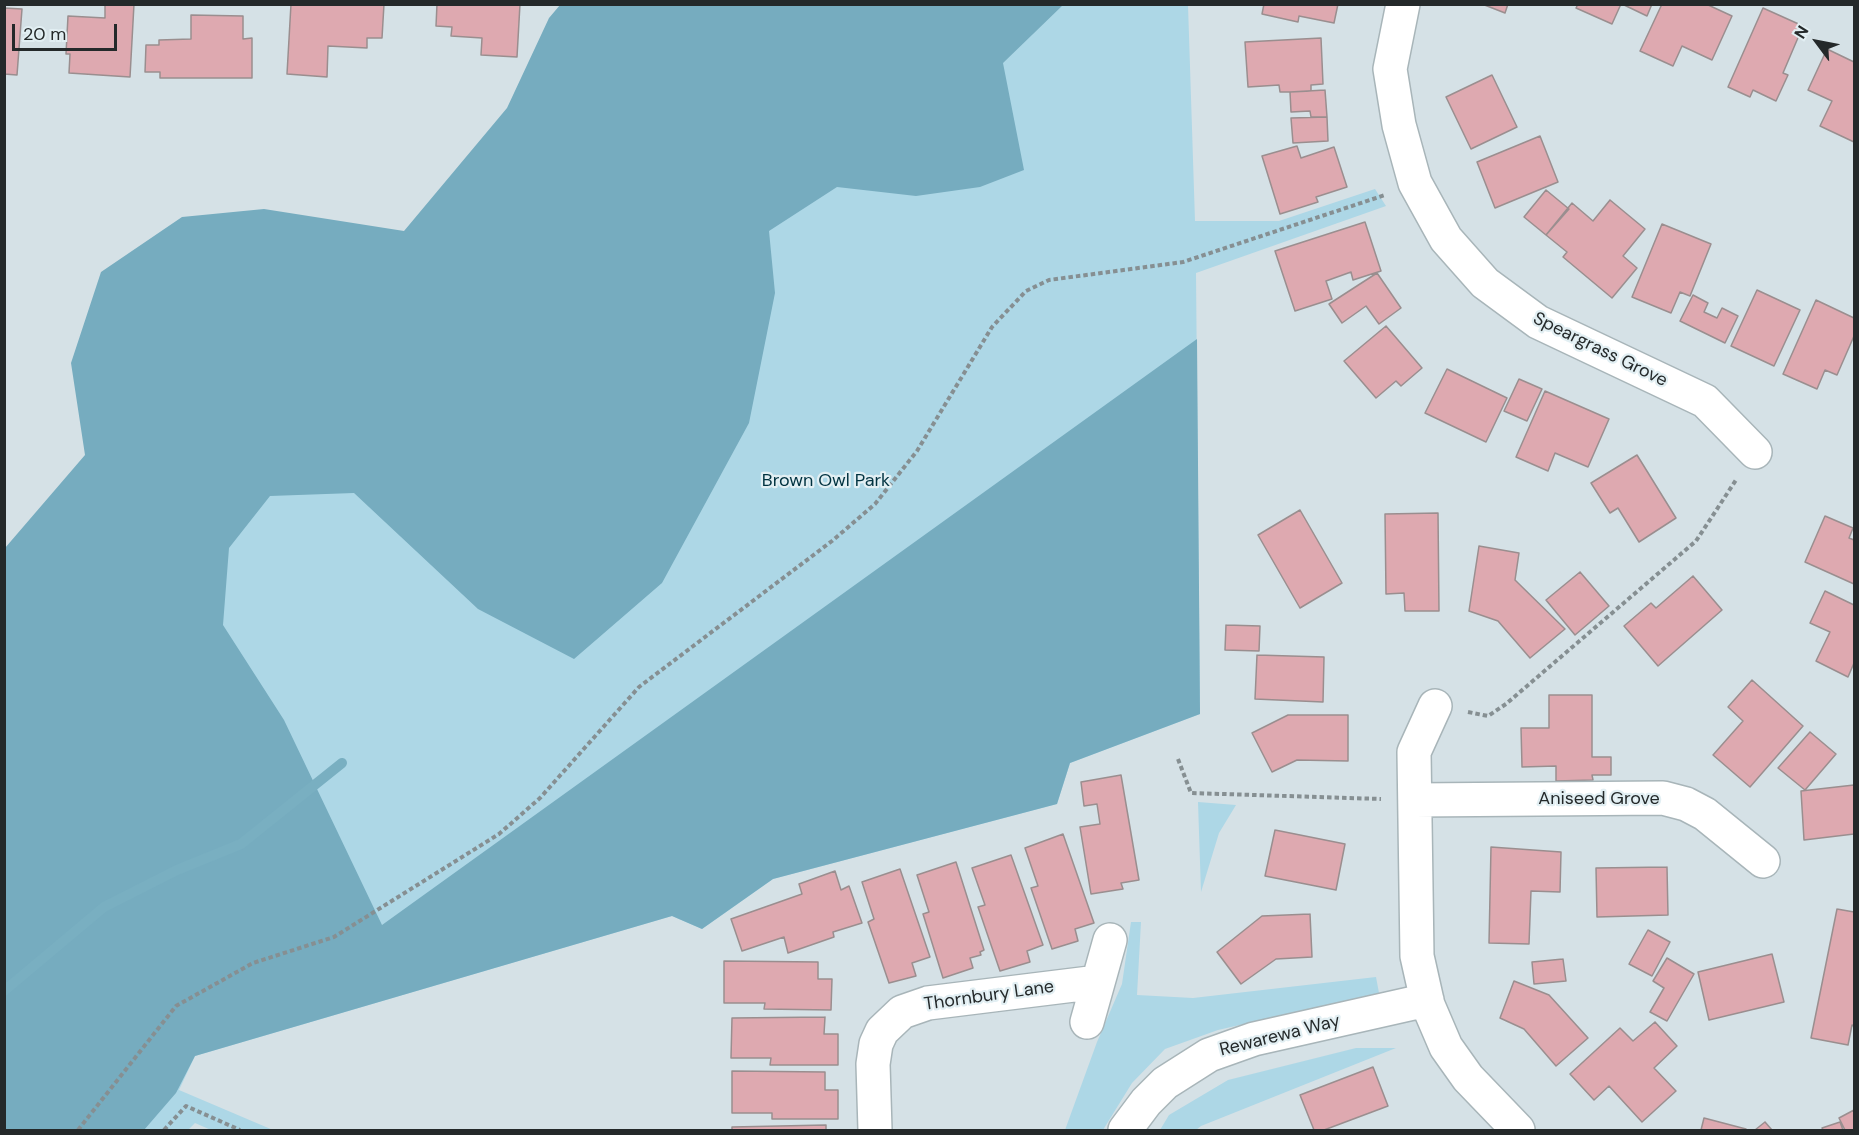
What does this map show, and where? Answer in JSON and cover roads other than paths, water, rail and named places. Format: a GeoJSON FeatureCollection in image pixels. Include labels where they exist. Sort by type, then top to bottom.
{"type":"FeatureCollection","features":[{"type":"Feature","properties":{"kind":"street","name":"Speargrass Grove"},"geometry":{"type":"LineString","coordinates":[[1402,4],[1390,69],[1399,125],[1415,183],[1446,238],[1485,282],[1538,322],[1705,402],[1755,452]]}},
{"type":"Feature","properties":{"kind":"street"},"geometry":{"type":"LineString","coordinates":[[1435,706],[1414,752],[1417,956],[1427,1000],[1446,1047],[1468,1077],[1518,1131]]}},
{"type":"Feature","properties":{"kind":"street","name":"Aniseed Grove"},"geometry":{"type":"LineString","coordinates":[[1414,800],[1663,798],[1686,804],[1705,814],[1763,861]]}},
{"type":"Feature","properties":{"kind":"street"},"geometry":{"type":"LineString","coordinates":[[1087,1022],[1110,940]]}},
{"type":"Feature","properties":{"kind":"street","name":"Thornbury Lane"},"geometry":{"type":"LineString","coordinates":[[875,1131],[873,1065],[876,1044],[882,1031],[902,1012],[928,1003],[1098,982]]}},
{"type":"Feature","properties":{"kind":"street","name":"Rewarewa Way"},"geometry":{"type":"LineString","coordinates":[[1125,1131],[1146,1102],[1165,1083],[1209,1054],[1254,1039],[1427,1000]]}},
{"type":"Feature","properties":{"kind":"waterway"},"geometry":{"type":"LineString","coordinates":[[4,991],[104,907],[177,870],[241,844],[342,763]]}},
{"type":"Feature","properties":{"kind":"park label","name":"Brown Owl Park"},"geometry":{"type":"Point","coordinates":[826,481]}}]}
